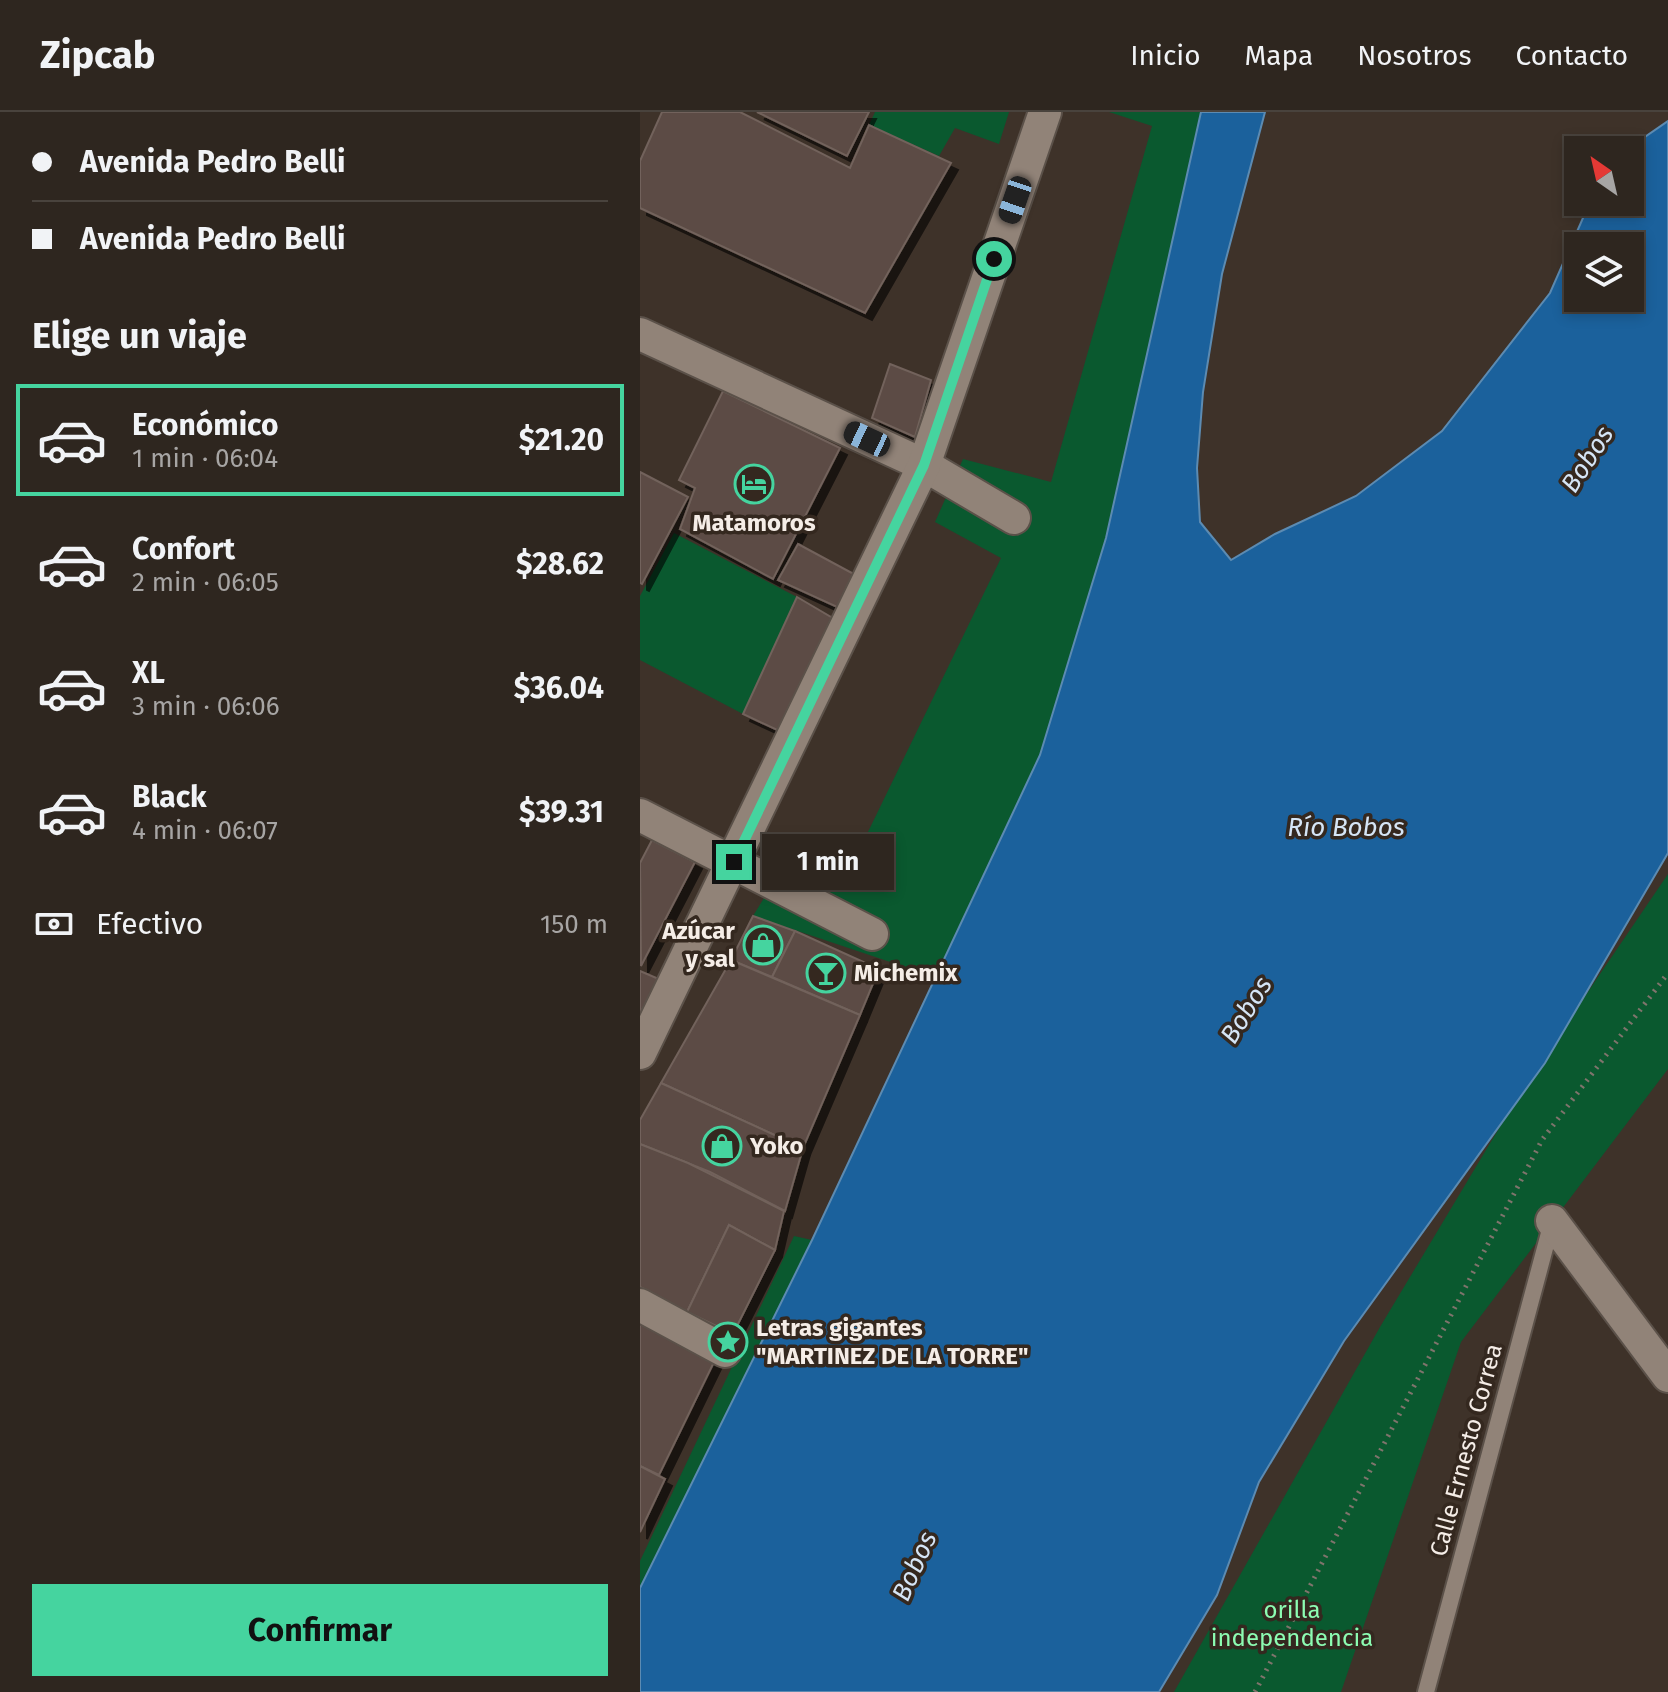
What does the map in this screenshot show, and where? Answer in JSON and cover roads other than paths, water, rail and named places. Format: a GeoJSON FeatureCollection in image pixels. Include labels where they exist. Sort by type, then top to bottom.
{"type":"FeatureCollection","features":[{"type":"Feature","properties":{"kind":"street"},"geometry":{"type":"LineString","coordinates":[[640,1053],[924,465],[1045,112]]}},
{"type":"Feature","properties":{"kind":"street"},"geometry":{"type":"LineString","coordinates":[[640,334],[924,465],[1014,518]]}},
{"type":"Feature","properties":{"kind":"street"},"geometry":{"type":"LineString","coordinates":[[640,815],[872,934]]}},
{"type":"Feature","properties":{"kind":"street"},"geometry":{"type":"LineString","coordinates":[[1552,1221],[1668,1376]]}},
{"type":"Feature","properties":{"kind":"street"},"geometry":{"type":"LineString","coordinates":[[640,1305],[725,1351]]}},
{"type":"Feature","properties":{"kind":"lane","name":"Calle Ernesto Correa"},"geometry":{"type":"LineString","coordinates":[[1426,1692],[1552,1221]]}},
{"type":"Feature","properties":{"kind":"water","name":"Río Bobos"},"geometry":{"type":"Polygon","coordinates":[[[1201,112],[1265,112],[1222,274],[1203,392],[1197,468],[1200,522],[1231,560],[1275,534],[1356,496],[1442,431],[1550,293],[1564,261],[1564,312],[1644,312],[1644,232],[1577,232],[1584,216],[1644,216],[1644,138],[1668,121],[1668,853],[1545,1063],[1344,1341],[1259,1482],[1217,1595],[1159,1692],[640,1692],[640,1588],[812,1240],[1040,755],[1106,538],[1201,112]]]}},
{"type":"Feature","properties":{"kind":"place","name":"Matamoros"},"geometry":{"type":"Point","coordinates":[754,484]}},
{"type":"Feature","properties":{"kind":"place","name":"Azúcar y sal"},"geometry":{"type":"Point","coordinates":[763,945]}},
{"type":"Feature","properties":{"kind":"place","name":"Michemix"},"geometry":{"type":"Point","coordinates":[826,973]}},
{"type":"Feature","properties":{"kind":"place","name":"Yoko"},"geometry":{"type":"Point","coordinates":[722,1146]}},
{"type":"Feature","properties":{"kind":"place","name":"Letras gigantes \"MARTINEZ DE LA TORRE\""},"geometry":{"type":"Point","coordinates":[728,1342]}},
{"type":"Feature","properties":{"kind":"water label","name":"Bobos"},"geometry":{"type":"Point","coordinates":[1587,459]}},
{"type":"Feature","properties":{"kind":"water label","name":"Bobos"},"geometry":{"type":"Point","coordinates":[1246,1010]}},
{"type":"Feature","properties":{"kind":"water label","name":"Bobos"},"geometry":{"type":"Point","coordinates":[914,1566]}},
{"type":"Feature","properties":{"kind":"park label","name":"orilla independencia"},"geometry":{"type":"Point","coordinates":[1292,1624]}}]}
